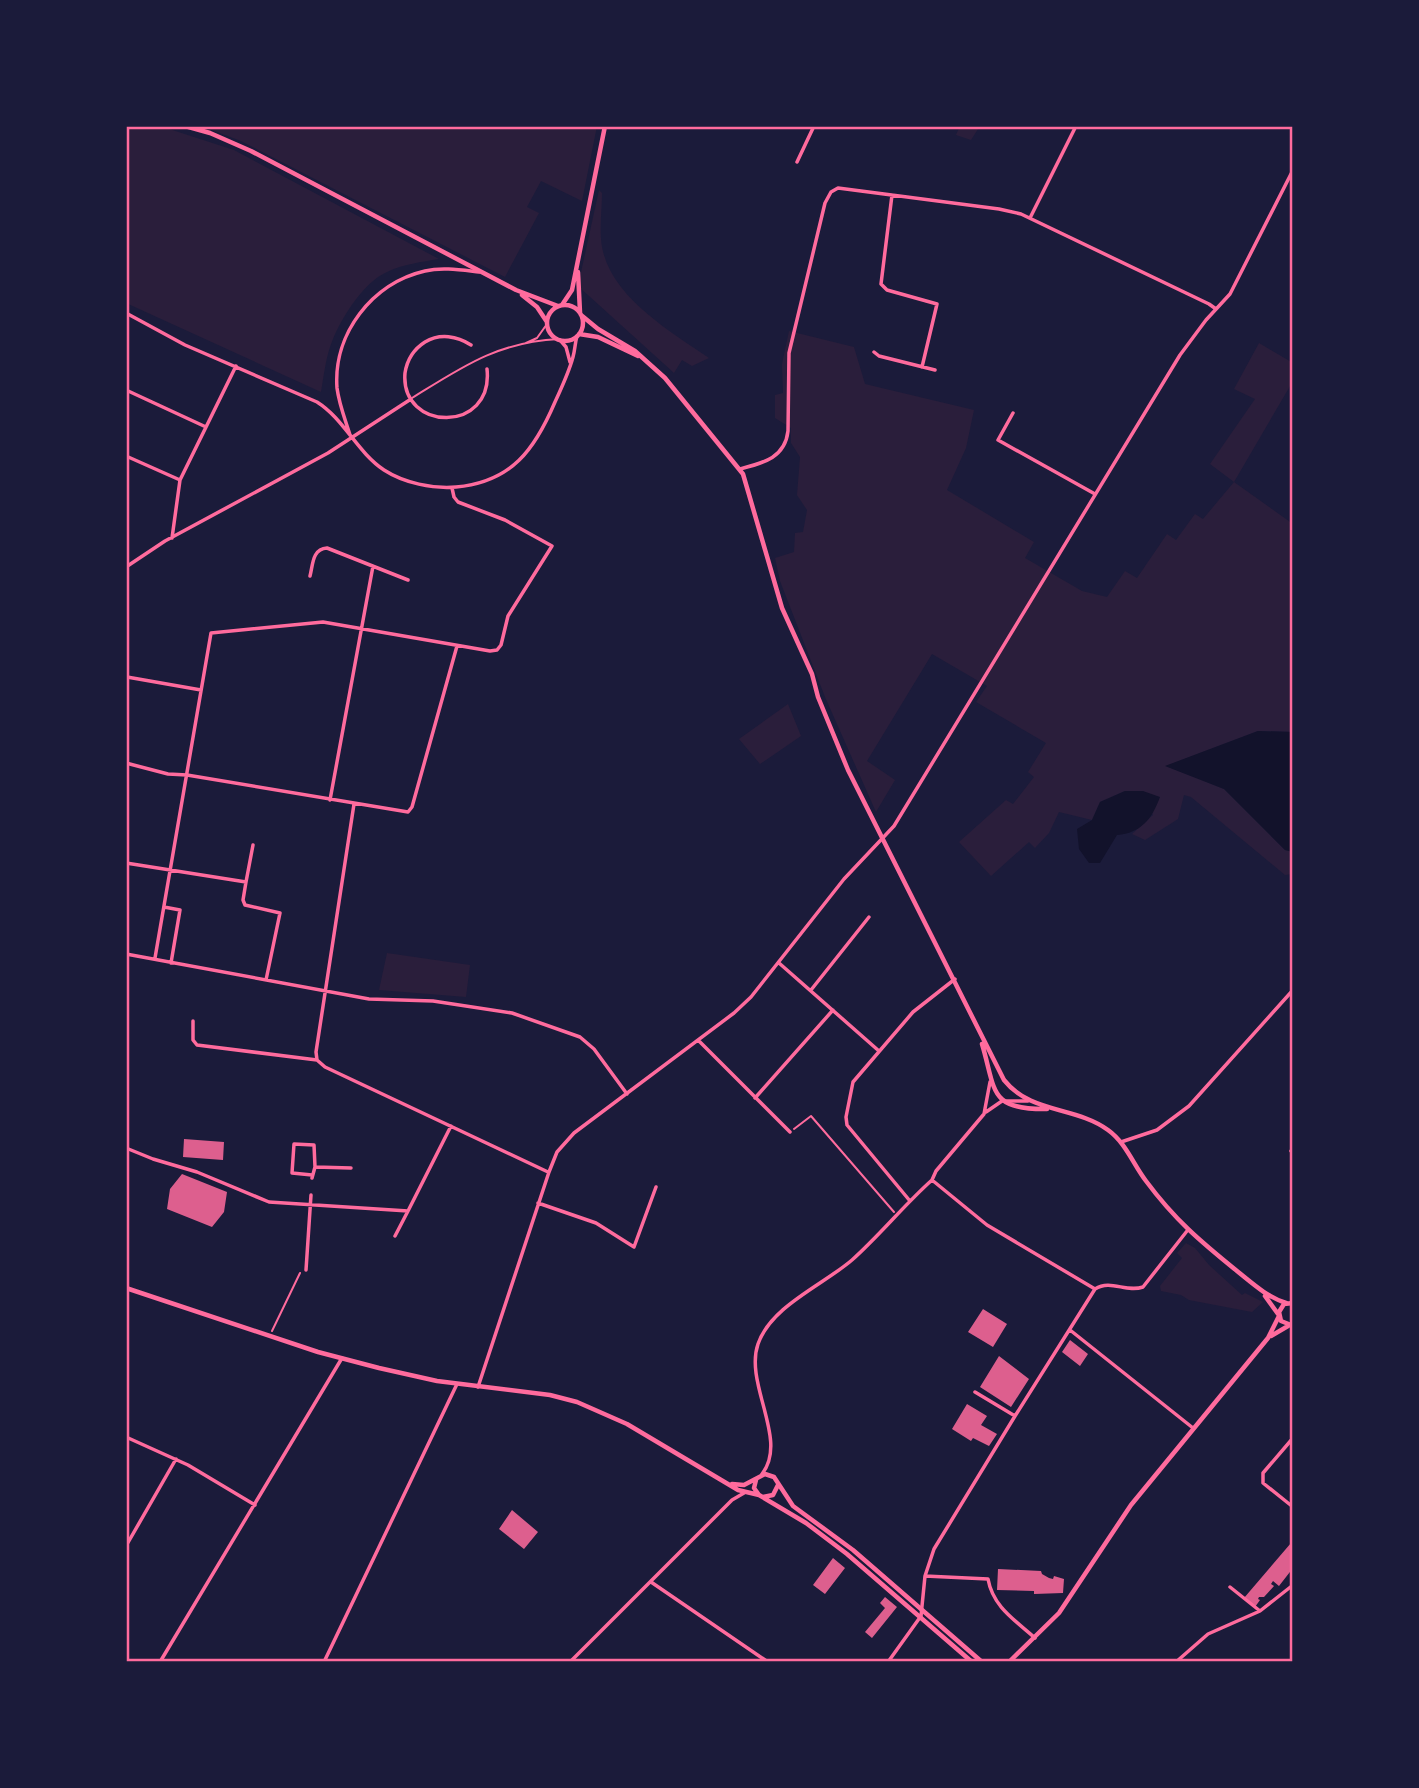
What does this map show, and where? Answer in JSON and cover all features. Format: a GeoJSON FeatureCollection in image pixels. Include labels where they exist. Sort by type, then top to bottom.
{"type":"FeatureCollection","features":[{"type":"Feature","properties":{"kind":"street"},"geometry":{"type":"LineString","coordinates":[[185,126],[238,144],[516,290],[560,306],[572,306],[598,329],[630,347],[673,386],[740,469],[786,618],[812,674],[818,697],[848,770],[1004,1080],[1028,1101],[1087,1119],[1109,1130],[1121,1142],[1155,1193],[1187,1231],[1271,1297],[1290,1302]]}},
{"type":"Feature","properties":{"kind":"street"},"geometry":{"type":"LineString","coordinates":[[547,323],[550,313],[560,306],[572,290],[605,126]]}},
{"type":"Feature","properties":{"kind":"street"},"geometry":{"type":"LineString","coordinates":[[797,162],[814,126]]}},
{"type":"Feature","properties":{"kind":"street"},"geometry":{"type":"LineString","coordinates":[[1030,218],[1076,126]]}},
{"type":"Feature","properties":{"kind":"street"},"geometry":{"type":"LineString","coordinates":[[478,1387],[555,1156],[565,1142],[751,997],[844,879],[894,826],[1183,350],[1233,289],[1293,170]]}},
{"type":"Feature","properties":{"kind":"street"},"geometry":{"type":"LineString","coordinates":[[740,469],[772,458],[781,452],[786,444],[789,353],[829,195],[842,187],[999,209],[1030,218],[1216,309]]}},
{"type":"Feature","properties":{"kind":"street"},"geometry":{"type":"LineString","coordinates":[[892,194],[881,284],[887,290],[937,304],[922,367]]}},
{"type":"Feature","properties":{"kind":"street"},"geometry":{"type":"LineString","coordinates":[[126,313],[185,345],[317,402],[334,414],[351,437],[379,466],[394,476],[430,486],[452,488],[471,485],[511,467],[527,453],[542,431],[571,364],[583,325],[577,292],[578,261]]}},
{"type":"Feature","properties":{"kind":"street"},"geometry":{"type":"LineString","coordinates":[[351,437],[340,402],[338,367],[348,331],[365,307],[391,285],[420,272],[447,269],[483,273]]}},
{"type":"Feature","properties":{"kind":"street"},"geometry":{"type":"LineString","coordinates":[[516,290],[534,305],[551,333],[560,340],[571,364]]}},
{"type":"Feature","properties":{"kind":"street"},"geometry":{"type":"LineString","coordinates":[[560,340],[570,340],[578,335],[598,337],[645,360]]}},
{"type":"Feature","properties":{"kind":"street"},"geometry":{"type":"LineString","coordinates":[[471,345],[458,338],[443,337],[428,341],[416,349],[406,370],[406,384],[411,399],[420,410],[433,416],[447,419],[461,416],[474,408],[482,397],[487,384],[487,369]]}},
{"type":"Feature","properties":{"kind":"street"},"geometry":{"type":"LineString","coordinates":[[874,352],[880,356],[935,370]]}},
{"type":"Feature","properties":{"kind":"street"},"geometry":{"type":"LineString","coordinates":[[172,538],[180,480],[236,366]]}},
{"type":"Feature","properties":{"kind":"street"},"geometry":{"type":"LineString","coordinates":[[126,390],[206,427]]}},
{"type":"Feature","properties":{"kind":"street"},"geometry":{"type":"LineString","coordinates":[[126,567],[172,538],[328,453],[411,399]]}},
{"type":"Feature","properties":{"kind":"street"},"geometry":{"type":"LineString","coordinates":[[1013,413],[998,440],[1096,494]]}},
{"type":"Feature","properties":{"kind":"street"},"geometry":{"type":"LineString","coordinates":[[126,456],[180,480]]}},
{"type":"Feature","properties":{"kind":"street"},"geometry":{"type":"LineString","coordinates":[[155,958],[211,633],[318,622],[457,646],[497,650],[501,645],[506,620],[552,545],[511,523],[458,502],[452,488]]}},
{"type":"Feature","properties":{"kind":"street"},"geometry":{"type":"LineString","coordinates":[[310,576],[316,553],[323,548],[408,580]]}},
{"type":"Feature","properties":{"kind":"street"},"geometry":{"type":"LineString","coordinates":[[330,800],[373,566]]}},
{"type":"Feature","properties":{"kind":"street"},"geometry":{"type":"LineString","coordinates":[[126,763],[168,774],[408,812],[412,807],[457,646]]}},
{"type":"Feature","properties":{"kind":"street"},"geometry":{"type":"LineString","coordinates":[[127,677],[201,690]]}},
{"type":"Feature","properties":{"kind":"street"},"geometry":{"type":"LineString","coordinates":[[317,1060],[316,1052],[354,804]]}},
{"type":"Feature","properties":{"kind":"street"},"geometry":{"type":"LineString","coordinates":[[253,845],[243,896],[245,905],[280,914],[266,980]]}},
{"type":"Feature","properties":{"kind":"street"},"geometry":{"type":"LineString","coordinates":[[126,863],[246,882]]}},
{"type":"Feature","properties":{"kind":"street"},"geometry":{"type":"LineString","coordinates":[[164,907],[180,910],[171,963]]}},
{"type":"Feature","properties":{"kind":"street"},"geometry":{"type":"LineString","coordinates":[[811,990],[869,917]]}},
{"type":"Feature","properties":{"kind":"street"},"geometry":{"type":"LineString","coordinates":[[126,954],[369,999],[441,1001],[519,1015],[585,1040],[627,1094]]}},
{"type":"Feature","properties":{"kind":"street"},"geometry":{"type":"LineString","coordinates":[[779,963],[880,1051]]}},
{"type":"Feature","properties":{"kind":"street"},"geometry":{"type":"LineString","coordinates":[[910,1201],[845,1121],[851,1085],[916,1009],[955,979]]}},
{"type":"Feature","properties":{"kind":"street"},"geometry":{"type":"LineString","coordinates":[[1121,1142],[1157,1129],[1189,1106],[1293,990]]}},
{"type":"Feature","properties":{"kind":"street"},"geometry":{"type":"LineString","coordinates":[[755,1098],[833,1010]]}},
{"type":"Feature","properties":{"kind":"street"},"geometry":{"type":"LineString","coordinates":[[193,1021],[193,1040],[200,1046],[317,1060],[325,1067],[549,1172]]}},
{"type":"Feature","properties":{"kind":"street"},"geometry":{"type":"LineString","coordinates":[[979,1033],[990,1079],[1002,1101],[1016,1107],[1051,1109]]}},
{"type":"Feature","properties":{"kind":"street"},"geometry":{"type":"LineString","coordinates":[[698,1040],[790,1132]]}},
{"type":"Feature","properties":{"kind":"street"},"geometry":{"type":"LineString","coordinates":[[984,1114],[990,1079]]}},
{"type":"Feature","properties":{"kind":"street"},"geometry":{"type":"LineString","coordinates":[[760,1496],[754,1488],[758,1477],[768,1465],[771,1448],[755,1368],[757,1346],[772,1319],[850,1262],[932,1180],[936,1171],[984,1114],[1002,1101],[1028,1101]]}},
{"type":"Feature","properties":{"kind":"street"},"geometry":{"type":"LineString","coordinates":[[395,1237],[451,1126]]}},
{"type":"Feature","properties":{"kind":"street"},"geometry":{"type":"LineString","coordinates":[[294,1144],[314,1146],[315,1167],[312,1177],[291,1171],[294,1144]]}},
{"type":"Feature","properties":{"kind":"street"},"geometry":{"type":"LineString","coordinates":[[126,1148],[149,1158],[197,1172],[269,1202],[408,1211]]}},
{"type":"Feature","properties":{"kind":"street"},"geometry":{"type":"LineString","coordinates":[[315,1167],[351,1168]]}},
{"type":"Feature","properties":{"kind":"street"},"geometry":{"type":"LineString","coordinates":[[932,1180],[993,1229],[1095,1289]]}},
{"type":"Feature","properties":{"kind":"street"},"geometry":{"type":"LineString","coordinates":[[538,1203],[589,1220],[634,1247],[656,1187]]}},
{"type":"Feature","properties":{"kind":"street"},"geometry":{"type":"LineString","coordinates":[[306,1269],[311,1195]]}},
{"type":"Feature","properties":{"kind":"street"},"geometry":{"type":"LineString","coordinates":[[888,1662],[921,1616],[926,1576],[934,1549],[1095,1289],[1109,1284],[1133,1289],[1143,1287],[1187,1231]]}},
{"type":"Feature","properties":{"kind":"street"},"geometry":{"type":"LineString","coordinates":[[1257,1287],[1284,1323],[1292,1324]]}},
{"type":"Feature","properties":{"kind":"street"},"geometry":{"type":"LineString","coordinates":[[126,1288],[342,1358],[457,1384],[550,1395],[592,1407],[628,1424],[744,1492],[760,1496],[806,1523],[921,1616],[972,1662]]}},
{"type":"Feature","properties":{"kind":"street"},"geometry":{"type":"LineString","coordinates":[[1268,1338],[1280,1307],[1290,1302]]}},
{"type":"Feature","properties":{"kind":"street"},"geometry":{"type":"LineString","coordinates":[[1009,1662],[1059,1613],[1131,1505],[1268,1338],[1292,1324]]}},
{"type":"Feature","properties":{"kind":"street"},"geometry":{"type":"LineString","coordinates":[[1070,1330],[1194,1428]]}},
{"type":"Feature","properties":{"kind":"street"},"geometry":{"type":"LineString","coordinates":[[160,1662],[342,1358]]}},
{"type":"Feature","properties":{"kind":"street"},"geometry":{"type":"LineString","coordinates":[[324,1662],[457,1384]]}},
{"type":"Feature","properties":{"kind":"street"},"geometry":{"type":"LineString","coordinates":[[975,1392],[1015,1416]]}},
{"type":"Feature","properties":{"kind":"street"},"geometry":{"type":"LineString","coordinates":[[126,1437],[176,1459],[255,1505]]}},
{"type":"Feature","properties":{"kind":"street"},"geometry":{"type":"LineString","coordinates":[[1293,1438],[1263,1474],[1263,1483],[1293,1507]]}},
{"type":"Feature","properties":{"kind":"street"},"geometry":{"type":"LineString","coordinates":[[126,1546],[176,1459]]}},
{"type":"Feature","properties":{"kind":"street"},"geometry":{"type":"LineString","coordinates":[[725,1480],[741,1485],[771,1474],[793,1506],[853,1550],[982,1662]]}},
{"type":"Feature","properties":{"kind":"street"},"geometry":{"type":"LineString","coordinates":[[760,1496],[773,1495],[777,1491],[778,1483]]}},
{"type":"Feature","properties":{"kind":"street"},"geometry":{"type":"LineString","coordinates":[[570,1662],[732,1500],[744,1492]]}},
{"type":"Feature","properties":{"kind":"street"},"geometry":{"type":"LineString","coordinates":[[926,1576],[988,1579],[992,1597],[998,1605],[1035,1638]]}},
{"type":"Feature","properties":{"kind":"street"},"geometry":{"type":"LineString","coordinates":[[652,1582],[768,1662]]}},
{"type":"Feature","properties":{"kind":"street"},"geometry":{"type":"LineString","coordinates":[[1175,1662],[1212,1632],[1260,1611],[1293,1585]]}},
{"type":"Feature","properties":{"kind":"street"},"geometry":{"type":"LineString","coordinates":[[1230,1587],[1260,1611]]}},
{"type":"Feature","properties":{"kind":"lane"},"geometry":{"type":"LineString","coordinates":[[522,345],[537,338],[547,323]]}},
{"type":"Feature","properties":{"kind":"lane"},"geometry":{"type":"LineString","coordinates":[[411,399],[477,358],[522,345],[560,340]]}},
{"type":"Feature","properties":{"kind":"path"},"geometry":{"type":"LineString","coordinates":[[790,1132],[811,1116],[897,1215]]}},
{"type":"Feature","properties":{"kind":"path"},"geometry":{"type":"LineString","coordinates":[[271,1335],[301,1272],[306,1269]]}},
{"type":"Feature","properties":{"kind":"shaded area"},"geometry":{"type":"Polygon","coordinates":[[[126,126],[160,126],[234,150],[439,259],[393,269],[378,277],[362,292],[333,339],[321,392],[126,303],[126,126]]]}},
{"type":"Feature","properties":{"kind":"shaded area"},"geometry":{"type":"Polygon","coordinates":[[[201,126],[597,126],[582,201],[541,181],[527,207],[539,213],[505,277],[241,141],[201,126]]]}},
{"type":"Feature","properties":{"kind":"shaded area"},"geometry":{"type":"Polygon","coordinates":[[[960,126],[980,126],[971,140],[956,135],[960,126]]]}},
{"type":"Feature","properties":{"kind":"shaded area"},"geometry":{"type":"Polygon","coordinates":[[[599,190],[602,193],[602,247],[617,282],[645,312],[709,358],[692,366],[682,360],[674,373],[578,286],[599,190]]]}},
{"type":"Feature","properties":{"kind":"shaded area"},"geometry":{"type":"Polygon","coordinates":[[[789,331],[854,347],[865,384],[974,410],[966,448],[947,490],[1034,542],[1025,558],[1082,591],[1107,597],[1125,571],[1137,578],[1167,534],[1176,540],[1195,514],[1203,519],[1234,482],[1293,524],[1293,732],[1258,731],[1166,766],[1224,789],[1285,850],[1293,852],[1293,874],[1285,875],[1191,797],[1184,795],[1178,819],[1145,840],[1132,834],[1153,815],[1143,791],[1125,791],[1100,802],[1092,820],[1059,812],[1049,833],[1035,848],[1029,842],[991,876],[959,842],[1006,800],[1013,804],[1034,777],[1028,772],[1046,743],[976,702],[987,686],[932,654],[867,761],[895,780],[876,812],[825,697],[780,581],[775,558],[794,552],[795,533],[803,532],[807,510],[797,495],[800,457],[791,443],[791,428],[775,418],[775,395],[783,393],[782,364],[789,331]]]}},
{"type":"Feature","properties":{"kind":"shaded area"},"geometry":{"type":"Polygon","coordinates":[[[1259,343],[1293,363],[1293,381],[1234,482],[1210,464],[1255,399],[1234,389],[1259,343]]]}},
{"type":"Feature","properties":{"kind":"shaded area"},"geometry":{"type":"Polygon","coordinates":[[[788,704],[801,736],[760,764],[739,739],[788,704]]]}},
{"type":"Feature","properties":{"kind":"shaded area"},"geometry":{"type":"Polygon","coordinates":[[[1258,731],[1293,732],[1293,852],[1285,850],[1224,789],[1165,766],[1258,731]]]}},
{"type":"Feature","properties":{"kind":"shaded area"},"geometry":{"type":"Polygon","coordinates":[[[1125,791],[1143,791],[1160,797],[1145,824],[1133,831],[1117,835],[1100,863],[1089,863],[1079,849],[1077,829],[1092,820],[1100,802],[1125,791]]]}},
{"type":"Feature","properties":{"kind":"shaded area"},"geometry":{"type":"Polygon","coordinates":[[[387,953],[470,965],[466,997],[379,990],[387,953]]]}},
{"type":"Feature","properties":{"kind":"shaded area"},"geometry":{"type":"Polygon","coordinates":[[[1186,1243],[1195,1248],[1209,1265],[1242,1295],[1245,1293],[1263,1302],[1252,1312],[1189,1300],[1181,1295],[1161,1291],[1160,1286],[1182,1258],[1177,1253],[1186,1243]]]}},
{"type":"Feature","properties":{"kind":"building"},"geometry":{"type":"Polygon","coordinates":[[[184,1139],[224,1142],[223,1160],[183,1157],[184,1139]]]}},
{"type":"Feature","properties":{"kind":"building"},"geometry":{"type":"Polygon","coordinates":[[[182,1174],[227,1192],[224,1212],[212,1227],[167,1209],[170,1189],[182,1174]]]}},
{"type":"Feature","properties":{"kind":"building"},"geometry":{"type":"Polygon","coordinates":[[[983,1309],[1007,1324],[993,1347],[968,1332],[983,1309]]]}},
{"type":"Feature","properties":{"kind":"building"},"geometry":{"type":"Polygon","coordinates":[[[1070,1340],[1088,1354],[1080,1366],[1062,1352],[1070,1340]]]}},
{"type":"Feature","properties":{"kind":"building"},"geometry":{"type":"Polygon","coordinates":[[[999,1356],[1029,1379],[1011,1407],[980,1387],[999,1356]]]}},
{"type":"Feature","properties":{"kind":"building"},"geometry":{"type":"Polygon","coordinates":[[[967,1404],[987,1416],[981,1425],[997,1434],[989,1446],[973,1438],[971,1441],[952,1429],[967,1404]]]}},
{"type":"Feature","properties":{"kind":"building"},"geometry":{"type":"Polygon","coordinates":[[[512,1510],[538,1532],[524,1549],[499,1529],[512,1510]]]}},
{"type":"Feature","properties":{"kind":"building"},"geometry":{"type":"Polygon","coordinates":[[[1291,1543],[1293,1568],[1279,1586],[1273,1581],[1271,1584],[1274,1586],[1264,1597],[1259,1597],[1255,1607],[1244,1598],[1291,1543]]]}},
{"type":"Feature","properties":{"kind":"building"},"geometry":{"type":"Polygon","coordinates":[[[833,1558],[845,1568],[825,1594],[813,1585],[833,1558]]]}},
{"type":"Feature","properties":{"kind":"building"},"geometry":{"type":"Polygon","coordinates":[[[998,1569],[1041,1571],[1049,1578],[1053,1579],[1054,1576],[1064,1579],[1063,1593],[1034,1594],[1034,1591],[997,1590],[998,1569]]]}},
{"type":"Feature","properties":{"kind":"building"},"geometry":{"type":"Polygon","coordinates":[[[885,1597],[897,1607],[872,1638],[865,1632],[885,1608],[880,1603],[885,1597]]]}}]}
